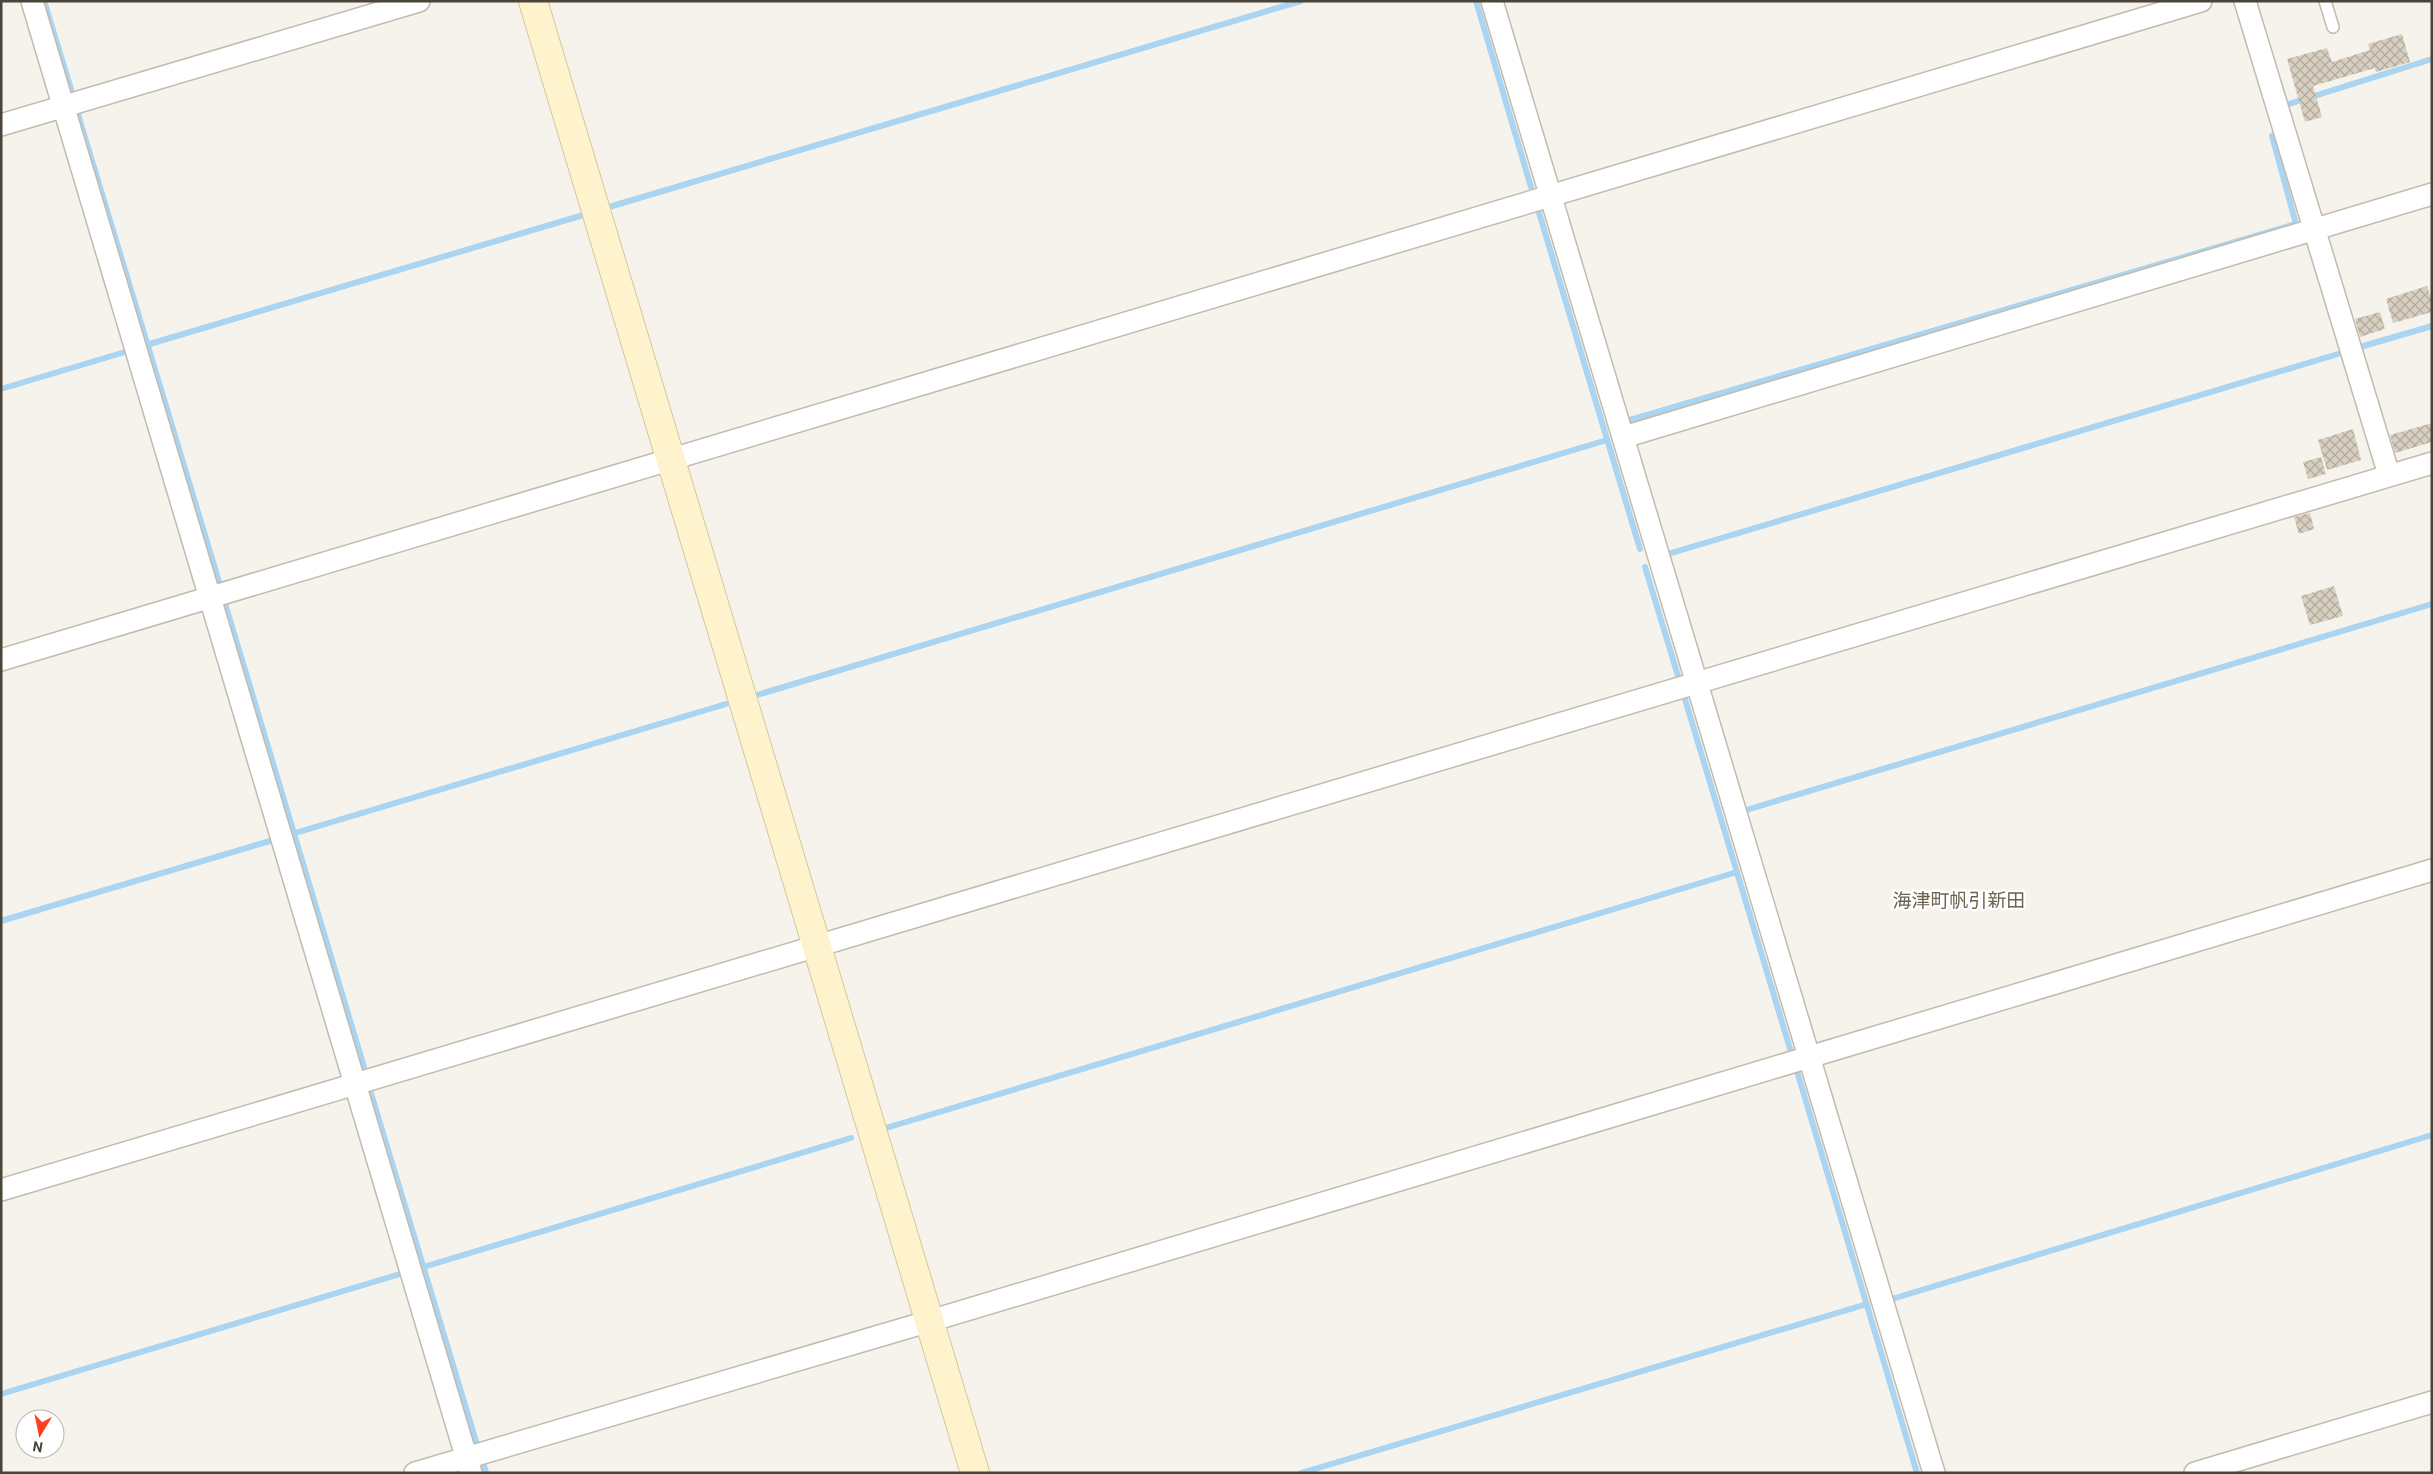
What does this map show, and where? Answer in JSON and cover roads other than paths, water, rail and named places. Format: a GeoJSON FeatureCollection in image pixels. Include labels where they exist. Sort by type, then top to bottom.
{"type":"FeatureCollection","features":[{"type":"Feature","properties":{"kind":"street"},"geometry":{"type":"LineString","coordinates":[[32,1],[468,1465]]}},
{"type":"Feature","properties":{"kind":"street"},"geometry":{"type":"LineString","coordinates":[[1,126],[419,1]]}},
{"type":"Feature","properties":{"kind":"street"},"geometry":{"type":"LineString","coordinates":[[533,1],[975,1473]]}},
{"type":"Feature","properties":{"kind":"street"},"geometry":{"type":"LineString","coordinates":[[1492,1],[1934,1473]]}},
{"type":"Feature","properties":{"kind":"street"},"geometry":{"type":"LineString","coordinates":[[1,660],[210,599],[1550,194],[2201,1]]}},
{"type":"Feature","properties":{"kind":"street"},"geometry":{"type":"LineString","coordinates":[[2245,1],[2389,475]]}},
{"type":"Feature","properties":{"kind":"street"},"geometry":{"type":"LineString","coordinates":[[1624,437],[2432,194]]}},
{"type":"Feature","properties":{"kind":"street"},"geometry":{"type":"LineString","coordinates":[[1,1190],[817,947],[1697,681],[2432,463]]}},
{"type":"Feature","properties":{"kind":"street"},"geometry":{"type":"LineString","coordinates":[[415,1473],[468,1465],[930,1321],[2432,870]]}},
{"type":"Feature","properties":{"kind":"street"},"geometry":{"type":"LineString","coordinates":[[2195,1473],[2432,1402]]}},
{"type":"Feature","properties":{"kind":"lane"},"geometry":{"type":"LineString","coordinates":[[2325,1],[2333,27]]}},
{"type":"Feature","properties":{"kind":"waterway"},"geometry":{"type":"LineString","coordinates":[[44,1],[73,96]]}},
{"type":"Feature","properties":{"kind":"waterway"},"geometry":{"type":"LineString","coordinates":[[609,207],[1301,1]]}},
{"type":"Feature","properties":{"kind":"waterway"},"geometry":{"type":"LineString","coordinates":[[1476,1],[1531,187]]}},
{"type":"Feature","properties":{"kind":"waterway"},"geometry":{"type":"LineString","coordinates":[[2286,105],[2432,59]]}},
{"type":"Feature","properties":{"kind":"waterway"},"geometry":{"type":"LineString","coordinates":[[77,111],[220,585]]}},
{"type":"Feature","properties":{"kind":"waterway"},"geometry":{"type":"LineString","coordinates":[[1630,420],[2296,224],[2272,136]]}},
{"type":"Feature","properties":{"kind":"waterway"},"geometry":{"type":"LineString","coordinates":[[1537,206],[1640,549]]}},
{"type":"Feature","properties":{"kind":"waterway"},"geometry":{"type":"LineString","coordinates":[[143,346],[580,216]]}},
{"type":"Feature","properties":{"kind":"waterway"},"geometry":{"type":"LineString","coordinates":[[2360,347],[2432,326]]}},
{"type":"Feature","properties":{"kind":"waterway"},"geometry":{"type":"LineString","coordinates":[[1,389],[125,352]]}},
{"type":"Feature","properties":{"kind":"waterway"},"geometry":{"type":"LineString","coordinates":[[1668,554],[2338,354]]}},
{"type":"Feature","properties":{"kind":"waterway"},"geometry":{"type":"LineString","coordinates":[[757,695],[1607,440]]}},
{"type":"Feature","properties":{"kind":"waterway"},"geometry":{"type":"LineString","coordinates":[[1645,567],[1678,676]]}},
{"type":"Feature","properties":{"kind":"waterway"},"geometry":{"type":"LineString","coordinates":[[224,600],[364,1067]]}},
{"type":"Feature","properties":{"kind":"waterway"},"geometry":{"type":"LineString","coordinates":[[1743,811],[2432,604]]}},
{"type":"Feature","properties":{"kind":"waterway"},"geometry":{"type":"LineString","coordinates":[[1684,696],[1791,1052]]}},
{"type":"Feature","properties":{"kind":"waterway"},"geometry":{"type":"LineString","coordinates":[[292,834],[726,704]]}},
{"type":"Feature","properties":{"kind":"waterway"},"geometry":{"type":"LineString","coordinates":[[1,921],[273,840]]}},
{"type":"Feature","properties":{"kind":"waterway"},"geometry":{"type":"LineString","coordinates":[[886,1128],[1737,872]]}},
{"type":"Feature","properties":{"kind":"waterway"},"geometry":{"type":"LineString","coordinates":[[1796,1068],[1917,1473]]}},
{"type":"Feature","properties":{"kind":"waterway"},"geometry":{"type":"LineString","coordinates":[[370,1090],[478,1448]]}},
{"type":"Feature","properties":{"kind":"waterway"},"geometry":{"type":"LineString","coordinates":[[1892,1299],[2432,1135]]}},
{"type":"Feature","properties":{"kind":"waterway"},"geometry":{"type":"LineString","coordinates":[[417,1269],[851,1138]]}},
{"type":"Feature","properties":{"kind":"waterway"},"geometry":{"type":"LineString","coordinates":[[1,1394],[400,1274]]}},
{"type":"Feature","properties":{"kind":"waterway"},"geometry":{"type":"LineString","coordinates":[[1301,1473],[1867,1304]]}},
{"type":"Feature","properties":{"kind":"waterway"},"geometry":{"type":"LineString","coordinates":[[483,1462],[486,1473]]}},
{"type":"Feature","properties":{"kind":"district","name":"海津町帆引新田"},"geometry":{"type":"Point","coordinates":[1959,900]}}]}
